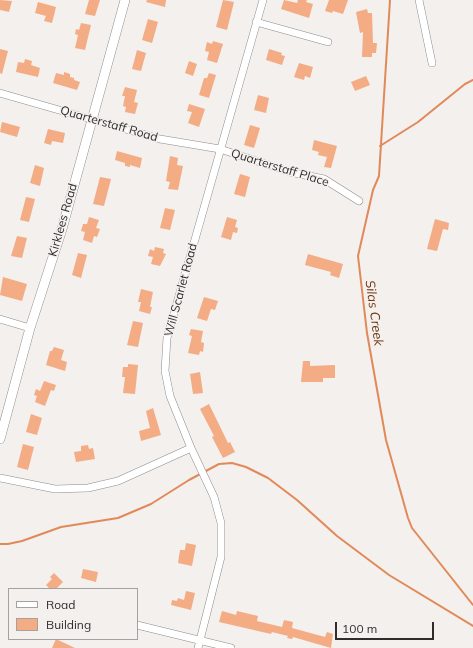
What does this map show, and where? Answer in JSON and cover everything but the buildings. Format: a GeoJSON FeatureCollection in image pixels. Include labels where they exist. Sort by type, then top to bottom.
{"type":"FeatureCollection","features":[{"type":"Feature","properties":{"kind":"street","name":"Kirklees Road"},"geometry":{"type":"LineString","coordinates":[[0,439],[30,328],[62,229],[91,119],[125,0]]}},
{"type":"Feature","properties":{"kind":"street","name":"Will Scarlet Road"},"geometry":{"type":"LineString","coordinates":[[198,648],[221,557],[222,536],[219,515],[214,497],[191,448],[170,396],[165,371],[167,338],[263,0]]}},
{"type":"Feature","properties":{"kind":"street"},"geometry":{"type":"LineString","coordinates":[[419,0],[432,63]]}},
{"type":"Feature","properties":{"kind":"street"},"geometry":{"type":"LineString","coordinates":[[256,22],[328,42]]}},
{"type":"Feature","properties":{"kind":"street","name":"Quarterstaff Road"},"geometry":{"type":"LineString","coordinates":[[0,93],[160,139],[220,149]]}},
{"type":"Feature","properties":{"kind":"street","name":"Quarterstaff Place"},"geometry":{"type":"LineString","coordinates":[[220,149],[290,172],[324,179],[360,201]]}},
{"type":"Feature","properties":{"kind":"street"},"geometry":{"type":"LineString","coordinates":[[0,319],[30,328]]}},
{"type":"Feature","properties":{"kind":"street"},"geometry":{"type":"LineString","coordinates":[[0,478],[55,489],[88,488],[118,481],[191,448]]}},
{"type":"Feature","properties":{"kind":"street"},"geometry":{"type":"LineString","coordinates":[[138,625],[231,648]]}},
{"type":"Feature","properties":{"kind":"waterway","name":"Silas Creek"},"geometry":{"type":"LineString","coordinates":[[390,0],[379,176],[373,190],[358,256],[367,333],[386,440],[408,518],[412,528],[473,605]]}},
{"type":"Feature","properties":{"kind":"waterway"},"geometry":{"type":"LineString","coordinates":[[380,146],[418,122],[465,84],[473,80]]}},
{"type":"Feature","properties":{"kind":"waterway"},"geometry":{"type":"LineString","coordinates":[[0,544],[22,541],[61,527],[118,518],[151,504],[189,480],[219,464],[232,463],[246,467],[268,478],[297,500],[337,536],[389,575],[473,626]]}}]}
